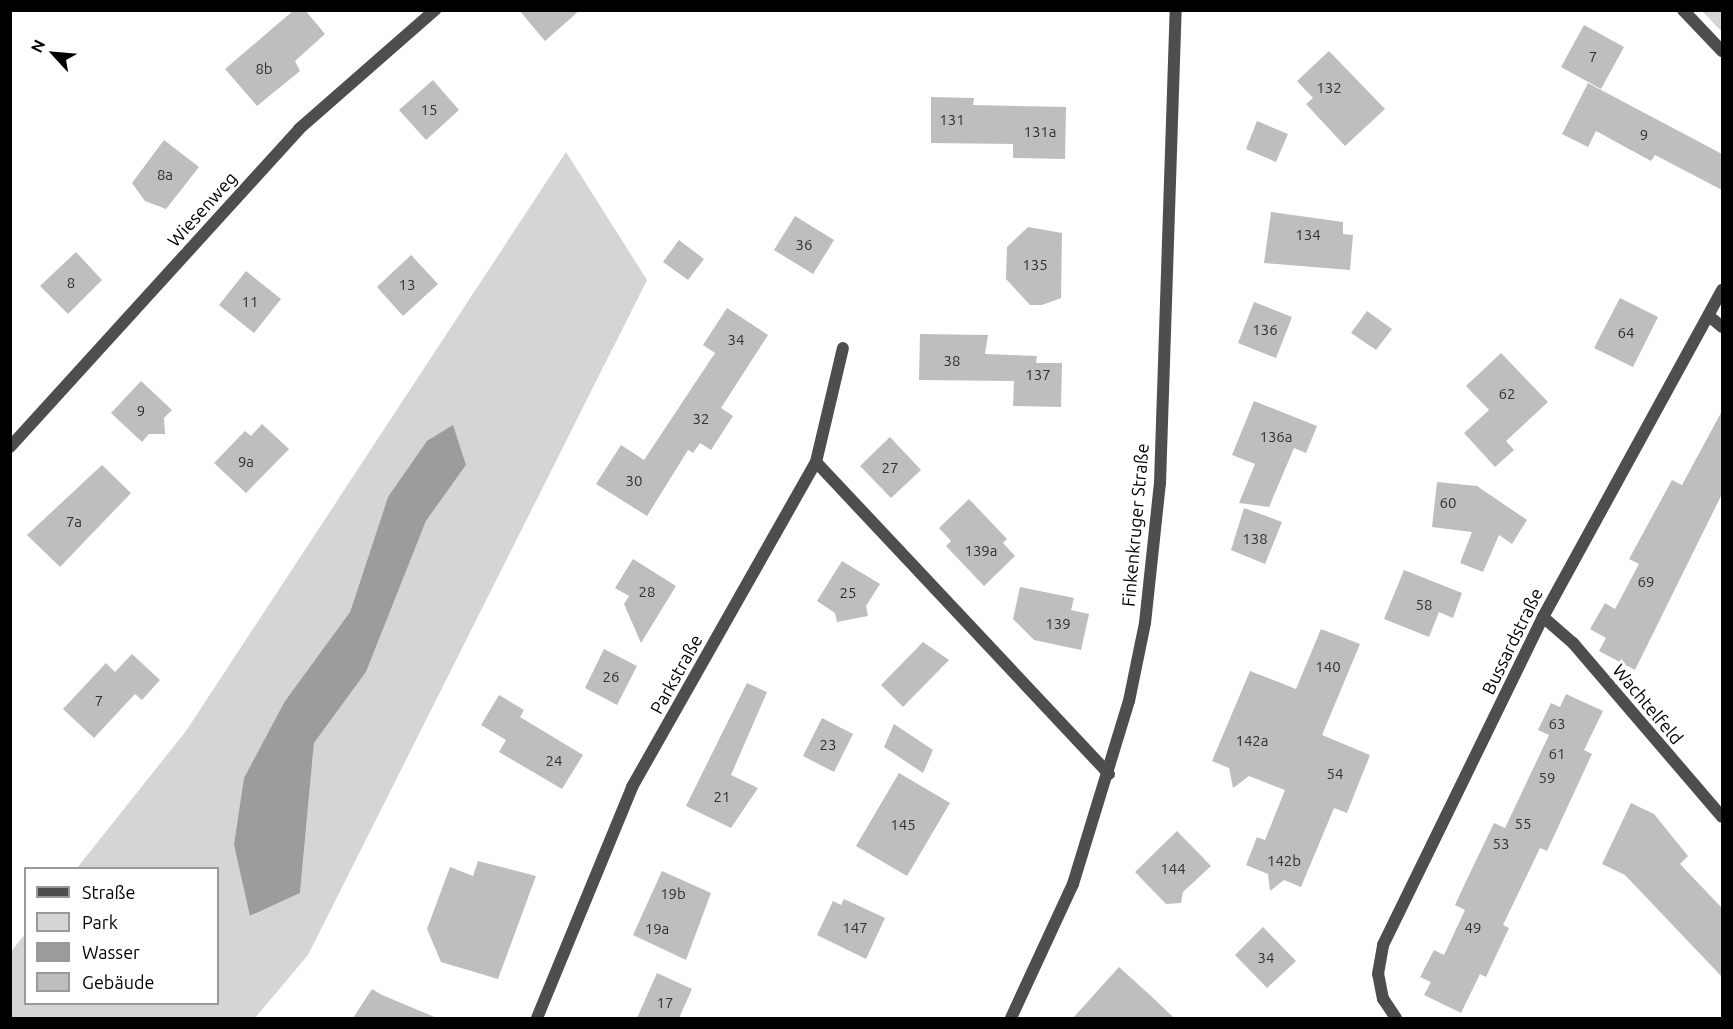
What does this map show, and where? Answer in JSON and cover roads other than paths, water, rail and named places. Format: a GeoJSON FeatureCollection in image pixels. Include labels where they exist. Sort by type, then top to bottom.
{"type":"FeatureCollection","features":[{"type":"Feature","properties":{"kind":"street","name":"Wiesenweg"},"geometry":{"type":"LineString","coordinates":[[10,447],[299,129],[435,10]]}},
{"type":"Feature","properties":{"kind":"street","name":"Finkenkruger Straße"},"geometry":{"type":"LineString","coordinates":[[1011,1018],[1073,884],[1109,774],[1143,634],[1157,528],[1176,10]]}},
{"type":"Feature","properties":{"kind":"street"},"geometry":{"type":"LineString","coordinates":[[1683,10],[1722,51]]}},
{"type":"Feature","properties":{"kind":"street","name":"Bussardstraße"},"geometry":{"type":"LineString","coordinates":[[1396,1018],[1383,999],[1378,974],[1383,945],[1543,617],[1722,290]]}},
{"type":"Feature","properties":{"kind":"street"},"geometry":{"type":"LineString","coordinates":[[1709,316],[1722,327]]}},
{"type":"Feature","properties":{"kind":"street","name":"Parkstraße"},"geometry":{"type":"LineString","coordinates":[[537,1018],[632,787],[816,462],[843,348]]}},
{"type":"Feature","properties":{"kind":"street"},"geometry":{"type":"LineString","coordinates":[[816,462],[1109,774]]}},
{"type":"Feature","properties":{"kind":"street","name":"Wachtelfeld"},"geometry":{"type":"LineString","coordinates":[[1543,617],[1573,643],[1722,817]]}},
{"type":"Feature","properties":{"kind":"water"},"geometry":{"type":"Polygon","coordinates":[[[453,425],[466,465],[426,521],[366,672],[314,743],[300,893],[250,916],[234,845],[244,778],[285,701],[350,612],[388,497],[427,441],[453,425]]]}}]}
